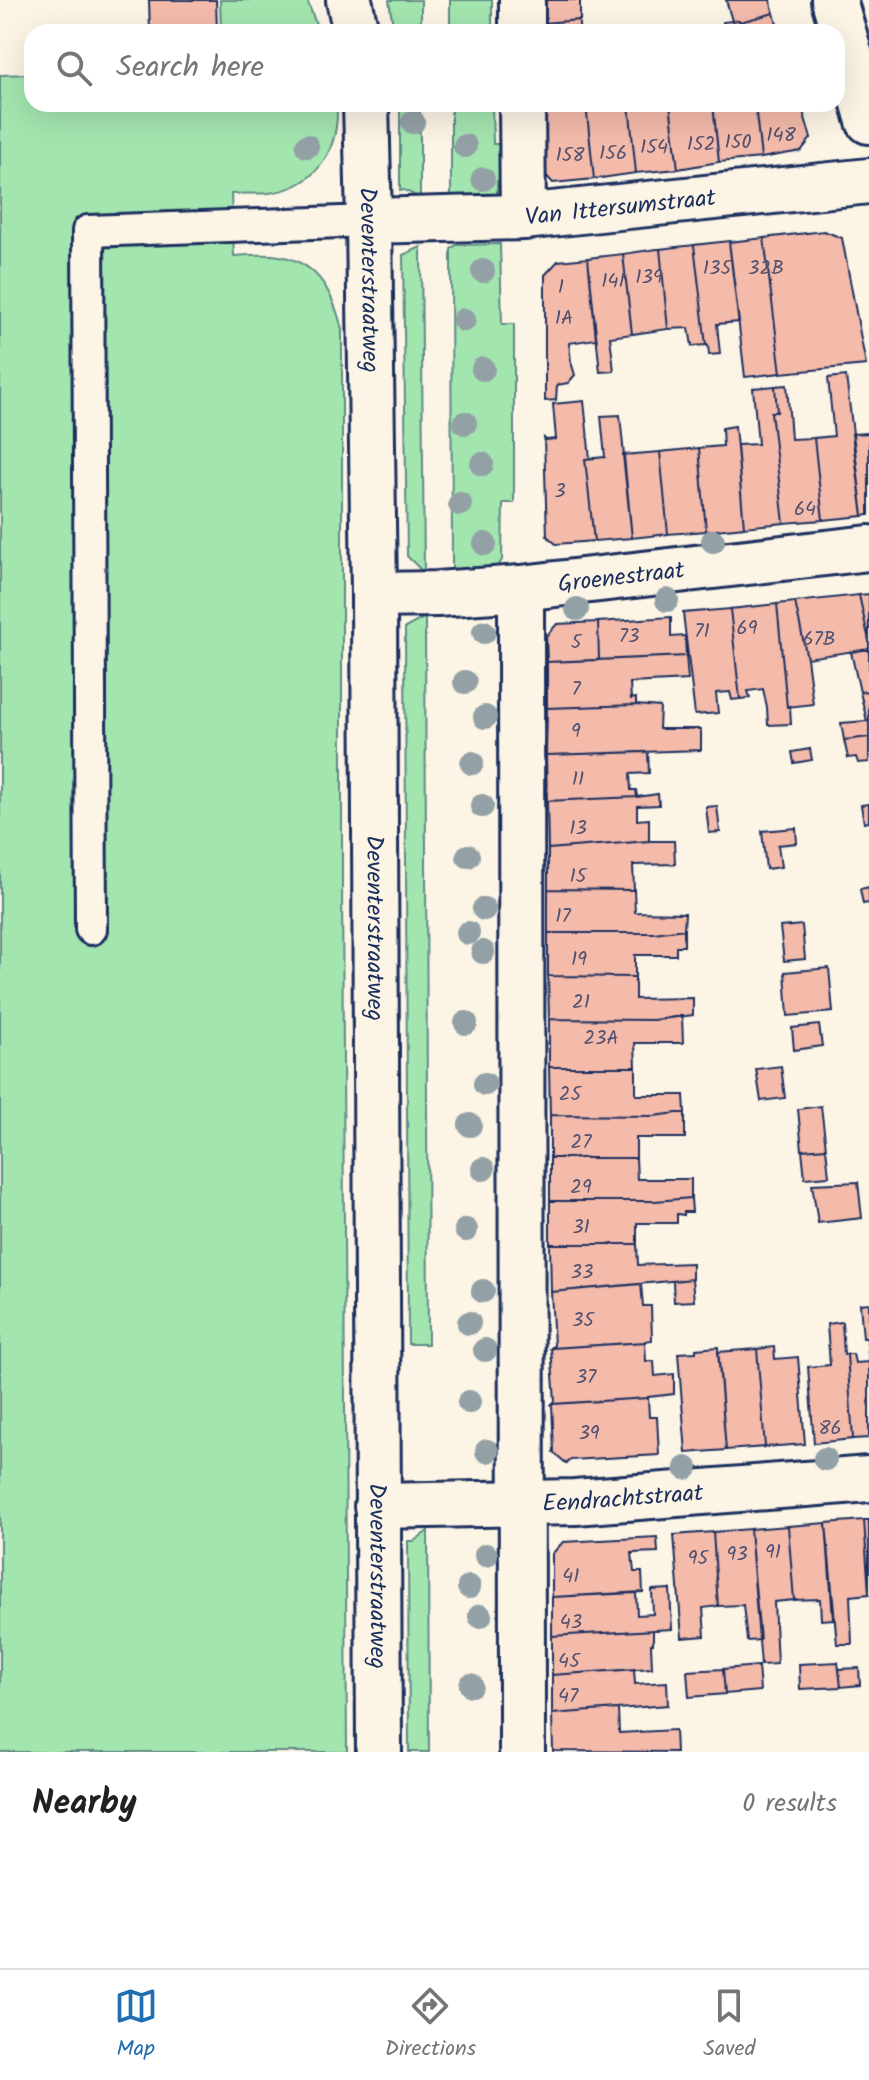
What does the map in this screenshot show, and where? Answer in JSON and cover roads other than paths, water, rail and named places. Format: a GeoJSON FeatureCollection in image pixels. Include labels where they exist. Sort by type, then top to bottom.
{"type":"FeatureCollection","features":[{"type":"Feature","properties":{"kind":"street"},"geometry":{"type":"LineString","coordinates":[[349,0],[354,24]]}},
{"type":"Feature","properties":{"kind":"street"},"geometry":{"type":"LineString","coordinates":[[522,0],[522,24]]}},
{"type":"Feature","properties":{"kind":"street"},"geometry":{"type":"LineString","coordinates":[[834,0],[841,24]]}},
{"type":"Feature","properties":{"kind":"street"},"geometry":{"type":"LineString","coordinates":[[845,38],[869,121]]}},
{"type":"Feature","properties":{"kind":"street","name":"Deventerstraatweg"},"geometry":{"type":"LineString","coordinates":[[366,112],[374,595],[379,1752]]}},
{"type":"Feature","properties":{"kind":"street"},"geometry":{"type":"LineString","coordinates":[[522,112],[523,217]]}},
{"type":"Feature","properties":{"kind":"street","name":"Van Ittersumstraat"},"geometry":{"type":"LineString","coordinates":[[369,221],[523,217],[869,181]]}},
{"type":"Feature","properties":{"kind":"street","name":"Groenestraat"},"geometry":{"type":"LineString","coordinates":[[374,595],[521,588],[869,548]]}},
{"type":"Feature","properties":{"kind":"street"},"geometry":{"type":"LineString","coordinates":[[521,588],[522,1752]]}},
{"type":"Feature","properties":{"kind":"street","name":"Eendrachtstraat"},"geometry":{"type":"LineString","coordinates":[[377,1506],[523,1505],[869,1479]]}},
{"type":"Feature","properties":{"kind":"lane"},"geometry":{"type":"LineString","coordinates":[[91,929],[88,231],[369,221]]}}]}
